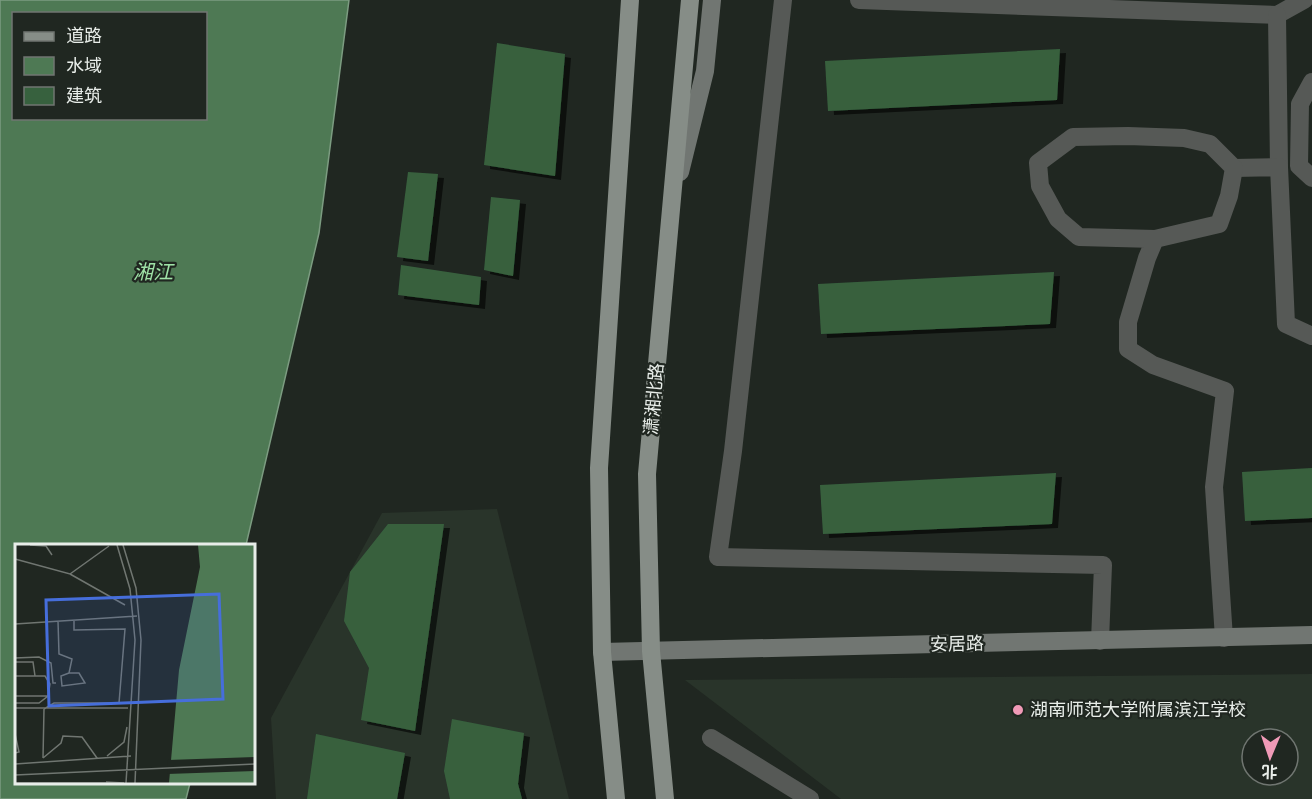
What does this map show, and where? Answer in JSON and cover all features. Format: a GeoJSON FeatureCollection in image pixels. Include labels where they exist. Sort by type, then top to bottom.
{"type":"FeatureCollection","features":[{"type":"Feature","properties":{"kind":"main road"},"geometry":{"type":"LineString","coordinates":[[616,799],[602,652],[599,468],[630,0]]}},
{"type":"Feature","properties":{"kind":"main road","name":"潇湘北路"},"geometry":{"type":"LineString","coordinates":[[665,799],[651,651],[647,474],[690,0]]}},
{"type":"Feature","properties":{"kind":"main road"},"geometry":{"type":"LineString","coordinates":[[672,206],[705,71],[712,0]]}},
{"type":"Feature","properties":{"kind":"main road","name":"安居路"},"geometry":{"type":"LineString","coordinates":[[602,652],[1312,635]]}},
{"type":"Feature","properties":{"kind":"street"},"geometry":{"type":"LineString","coordinates":[[783,0],[733,451],[718,557],[1103,565],[1100,640]]}},
{"type":"Feature","properties":{"kind":"street"},"geometry":{"type":"LineString","coordinates":[[859,0],[1276,15],[1304,0]]}},
{"type":"Feature","properties":{"kind":"street"},"geometry":{"type":"LineString","coordinates":[[1276,15],[1279,167],[1286,324],[1312,336]]}},
{"type":"Feature","properties":{"kind":"street"},"geometry":{"type":"LineString","coordinates":[[1312,82],[1300,105],[1299,166],[1312,178]]}},
{"type":"Feature","properties":{"kind":"street"},"geometry":{"type":"LineString","coordinates":[[1234,168],[1229,196],[1219,224],[1155,239],[1079,237],[1058,219],[1040,186],[1038,163],[1073,137],[1128,136],[1184,138],[1210,144],[1234,168],[1279,167]]}},
{"type":"Feature","properties":{"kind":"street"},"geometry":{"type":"LineString","coordinates":[[1155,239],[1128,322],[1128,349],[1153,365],[1225,390],[1214,487],[1224,638]]}},
{"type":"Feature","properties":{"kind":"street"},"geometry":{"type":"LineString","coordinates":[[711,738],[810,799]]}},
{"type":"Feature","properties":{"kind":"shaded area"},"geometry":{"type":"Polygon","coordinates":[[[497,509],[569,799],[276,799],[271,718],[382,513],[497,509]]]}},
{"type":"Feature","properties":{"kind":"shaded area","name":"湖南师范大学附属滨江学校"},"geometry":{"type":"Polygon","coordinates":[[[1312,674],[1312,799],[841,799],[685,680],[1312,674]]]}},
{"type":"Feature","properties":{"kind":"water","name":"湘江"},"geometry":{"type":"Polygon","coordinates":[[[0,0],[349,0],[319,233],[246,544],[15,544],[15,784],[190,784],[186,799],[0,799],[0,0]]]}},
{"type":"Feature","properties":{"kind":"building"},"geometry":{"type":"Polygon","coordinates":[[[497,43],[565,54],[555,176],[484,165],[497,43]]]}},
{"type":"Feature","properties":{"kind":"building"},"geometry":{"type":"Polygon","coordinates":[[[1060,49],[1057,100],[828,111],[825,61],[1060,49]]]}},
{"type":"Feature","properties":{"kind":"building"},"geometry":{"type":"Polygon","coordinates":[[[408,172],[438,174],[428,261],[397,257],[408,172]]]}},
{"type":"Feature","properties":{"kind":"building"},"geometry":{"type":"Polygon","coordinates":[[[491,197],[520,200],[513,276],[484,270],[491,197]]]}},
{"type":"Feature","properties":{"kind":"building"},"geometry":{"type":"Polygon","coordinates":[[[401,265],[481,277],[479,305],[398,295],[401,265]]]}},
{"type":"Feature","properties":{"kind":"building"},"geometry":{"type":"Polygon","coordinates":[[[1054,272],[1050,324],[821,334],[818,284],[1054,272]]]}},
{"type":"Feature","properties":{"kind":"building"},"geometry":{"type":"Polygon","coordinates":[[[1312,468],[1312,518],[1245,521],[1242,472],[1312,468]]]}},
{"type":"Feature","properties":{"kind":"building"},"geometry":{"type":"Polygon","coordinates":[[[1056,473],[1052,524],[823,534],[820,485],[1056,473]]]}},
{"type":"Feature","properties":{"kind":"building"},"geometry":{"type":"Polygon","coordinates":[[[388,524],[444,524],[415,731],[361,720],[369,668],[344,621],[350,572],[388,524]]]}},
{"type":"Feature","properties":{"kind":"building"},"geometry":{"type":"Polygon","coordinates":[[[452,719],[524,733],[518,784],[522,799],[450,799],[444,771],[452,719]]]}},
{"type":"Feature","properties":{"kind":"building"},"geometry":{"type":"Polygon","coordinates":[[[316,734],[405,753],[397,799],[307,799],[316,734]]]}},
{"type":"Feature","properties":{"kind":"place","name":"湖南师范大学附属滨江学校"},"geometry":{"type":"Point","coordinates":[1018,710]}}]}
